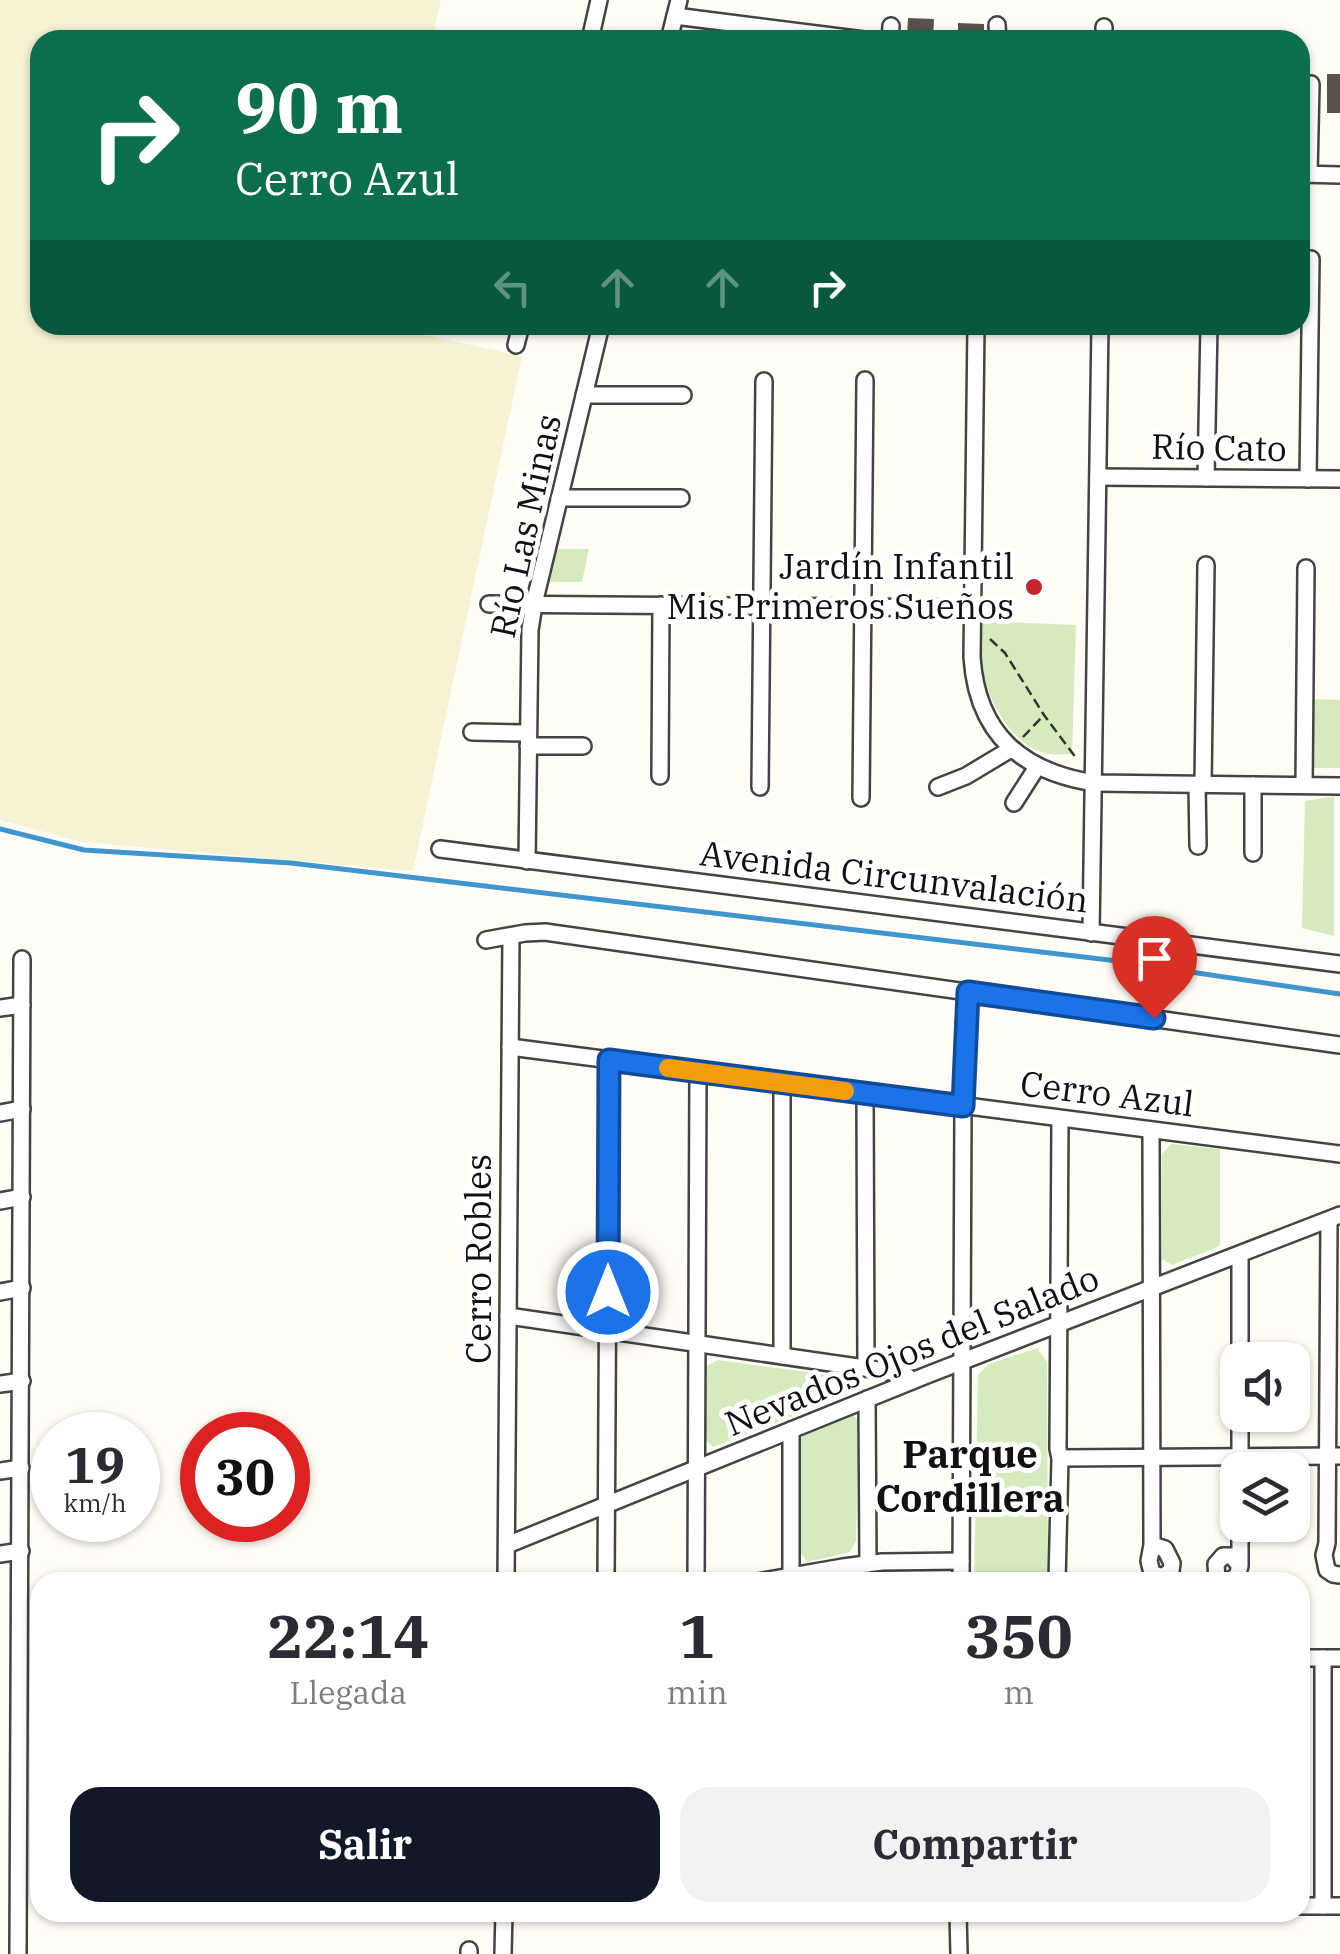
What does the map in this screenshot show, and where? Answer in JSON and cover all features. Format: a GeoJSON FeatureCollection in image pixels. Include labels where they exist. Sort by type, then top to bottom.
{"type":"FeatureCollection","features":[{"type":"Feature","properties":{"kind":"street"},"geometry":{"type":"LineString","coordinates":[[592,30],[600,0]]}},
{"type":"Feature","properties":{"kind":"street"},"geometry":{"type":"LineString","coordinates":[[677,8],[770,30]]}},
{"type":"Feature","properties":{"kind":"street"},"geometry":{"type":"LineString","coordinates":[[1310,97],[1311,84]]}},
{"type":"Feature","properties":{"kind":"street"},"geometry":{"type":"LineString","coordinates":[[1310,174],[1340,175]]}},
{"type":"Feature","properties":{"kind":"street"},"geometry":{"type":"LineString","coordinates":[[1310,332],[1311,259]]}},
{"type":"Feature","properties":{"kind":"street"},"geometry":{"type":"LineString","coordinates":[[516,345],[518,335]]}},
{"type":"Feature","properties":{"kind":"street","name":"Río Las Minas"},"geometry":{"type":"LineString","coordinates":[[527,860],[528,654],[534,604],[599,335]]}},
{"type":"Feature","properties":{"kind":"street"},"geometry":{"type":"LineString","coordinates":[[976,335],[972,657],[977,691],[992,724],[1011,749],[1037,767],[1095,783],[1340,786]]}},
{"type":"Feature","properties":{"kind":"street"},"geometry":{"type":"LineString","coordinates":[[1091,933],[1100,335]]}},
{"type":"Feature","properties":{"kind":"street"},"geometry":{"type":"LineString","coordinates":[[1206,478],[1209,335]]}},
{"type":"Feature","properties":{"kind":"street"},"geometry":{"type":"LineString","coordinates":[[1308,479],[1310,335]]}},
{"type":"Feature","properties":{"kind":"street"},"geometry":{"type":"LineString","coordinates":[[861,798],[865,380]]}},
{"type":"Feature","properties":{"kind":"street"},"geometry":{"type":"LineString","coordinates":[[760,787],[764,382]]}},
{"type":"Feature","properties":{"kind":"street"},"geometry":{"type":"LineString","coordinates":[[584,395],[684,395]]}},
{"type":"Feature","properties":{"kind":"street","name":"Río Cato"},"geometry":{"type":"LineString","coordinates":[[1098,476],[1340,480]]}},
{"type":"Feature","properties":{"kind":"street"},"geometry":{"type":"LineString","coordinates":[[560,498],[681,498]]}},
{"type":"Feature","properties":{"kind":"street"},"geometry":{"type":"LineString","coordinates":[[1198,846],[1206,565]]}},
{"type":"Feature","properties":{"kind":"street"},"geometry":{"type":"LineString","coordinates":[[1304,785],[1306,568]]}},
{"type":"Feature","properties":{"kind":"street"},"geometry":{"type":"LineString","coordinates":[[489,604],[863,607],[973,616]]}},
{"type":"Feature","properties":{"kind":"street"},"geometry":{"type":"LineString","coordinates":[[660,776],[661,605]]}},
{"type":"Feature","properties":{"kind":"street"},"geometry":{"type":"LineString","coordinates":[[472,732],[583,746]]}},
{"type":"Feature","properties":{"kind":"street"},"geometry":{"type":"LineString","coordinates":[[938,787],[966,776],[1011,749]]}},
{"type":"Feature","properties":{"kind":"street"},"geometry":{"type":"LineString","coordinates":[[1014,803],[1037,767]]}},
{"type":"Feature","properties":{"kind":"street"},"geometry":{"type":"LineString","coordinates":[[1253,784],[1253,852]]}},
{"type":"Feature","properties":{"kind":"street","name":"Avenida Circunvalación"},"geometry":{"type":"LineString","coordinates":[[440,849],[1340,964]]}},
{"type":"Feature","properties":{"kind":"street"},"geometry":{"type":"LineString","coordinates":[[486,940],[545,932],[1340,1045]]}},
{"type":"Feature","properties":{"kind":"street","name":"Cerro Robles"},"geometry":{"type":"LineString","coordinates":[[506,1572],[511,936]]}},
{"type":"Feature","properties":{"kind":"street"},"geometry":{"type":"LineString","coordinates":[[18,1954],[22,959]]}},
{"type":"Feature","properties":{"kind":"street"},"geometry":{"type":"LineString","coordinates":[[961,1572],[963,1106],[968,992]]}},
{"type":"Feature","properties":{"kind":"street"},"geometry":{"type":"LineString","coordinates":[[0,1008],[22,1005]]}},
{"type":"Feature","properties":{"kind":"street","name":"Cerro Azul"},"geometry":{"type":"LineString","coordinates":[[510,1046],[1340,1154]]}},
{"type":"Feature","properties":{"kind":"street"},"geometry":{"type":"LineString","coordinates":[[606,1572],[609,1060]]}},
{"type":"Feature","properties":{"kind":"street"},"geometry":{"type":"LineString","coordinates":[[696,1572],[698,1072]]}},
{"type":"Feature","properties":{"kind":"street"},"geometry":{"type":"LineString","coordinates":[[782,1083],[782,1356]]}},
{"type":"Feature","properties":{"kind":"street"},"geometry":{"type":"LineString","coordinates":[[866,1094],[866,1368]]}},
{"type":"Feature","properties":{"kind":"street"},"geometry":{"type":"LineString","coordinates":[[0,1113],[22,1109]]}},
{"type":"Feature","properties":{"kind":"street"},"geometry":{"type":"LineString","coordinates":[[1058,1572],[1060,1118]]}},
{"type":"Feature","properties":{"kind":"street"},"geometry":{"type":"LineString","coordinates":[[1152,1130],[1152,1545]]}},
{"type":"Feature","properties":{"kind":"street"},"geometry":{"type":"LineString","coordinates":[[0,1201],[22,1197]]}},
{"type":"Feature","properties":{"kind":"street"},"geometry":{"type":"LineString","coordinates":[[1335,1218],[1334,1456],[1324,1556],[1326,1570],[1340,1575]]}},
{"type":"Feature","properties":{"kind":"street","name":"Nevados Ojos del Salado"},"geometry":{"type":"LineString","coordinates":[[506,1545],[912,1381],[1335,1218]]}},
{"type":"Feature","properties":{"kind":"street"},"geometry":{"type":"LineString","coordinates":[[1240,1254],[1240,1342]]}},
{"type":"Feature","properties":{"kind":"street"},"geometry":{"type":"LineString","coordinates":[[0,1292],[22,1288]]}},
{"type":"Feature","properties":{"kind":"street"},"geometry":{"type":"LineString","coordinates":[[508,1316],[900,1373],[912,1381]]}},
{"type":"Feature","properties":{"kind":"street"},"geometry":{"type":"LineString","coordinates":[[0,1384],[22,1382]]}},
{"type":"Feature","properties":{"kind":"street"},"geometry":{"type":"LineString","coordinates":[[868,1399],[868,1564]]}},
{"type":"Feature","properties":{"kind":"street"},"geometry":{"type":"LineString","coordinates":[[792,1430],[792,1572]]}},
{"type":"Feature","properties":{"kind":"street"},"geometry":{"type":"LineString","coordinates":[[1060,1458],[1220,1463]]}},
{"type":"Feature","properties":{"kind":"street"},"geometry":{"type":"LineString","coordinates":[[0,1471],[21,1468]]}},
{"type":"Feature","properties":{"kind":"street"},"geometry":{"type":"LineString","coordinates":[[1240,1542],[1240,1566]]}},
{"type":"Feature","properties":{"kind":"street"},"geometry":{"type":"LineString","coordinates":[[1328,1543],[1340,1556]]}},
{"type":"Feature","properties":{"kind":"street"},"geometry":{"type":"LineString","coordinates":[[0,1554],[21,1551]]}},
{"type":"Feature","properties":{"kind":"street"},"geometry":{"type":"LineString","coordinates":[[817,1572],[868,1564],[961,1562]]}},
{"type":"Feature","properties":{"kind":"street"},"geometry":{"type":"LineString","coordinates":[[1310,1658],[1340,1658]]}},
{"type":"Feature","properties":{"kind":"street"},"geometry":{"type":"LineString","coordinates":[[1323,1658],[1331,1906]]}},
{"type":"Feature","properties":{"kind":"street"},"geometry":{"type":"LineString","coordinates":[[0,1695],[20,1696]]}},
{"type":"Feature","properties":{"kind":"street"},"geometry":{"type":"LineString","coordinates":[[0,1775],[19,1775]]}},
{"type":"Feature","properties":{"kind":"street"},"geometry":{"type":"LineString","coordinates":[[0,1850],[18,1850]]}},
{"type":"Feature","properties":{"kind":"street"},"geometry":{"type":"LineString","coordinates":[[504,1922],[504,1954]]}},
{"type":"Feature","properties":{"kind":"street"},"geometry":{"type":"LineString","coordinates":[[958,1922],[959,1954]]}},
{"type":"Feature","properties":{"kind":"street"},"geometry":{"type":"LineString","coordinates":[[0,1936],[18,1936]]}},
{"type":"Feature","properties":{"kind":"path"},"geometry":{"type":"LineString","coordinates":[[973,616],[1005,652],[1044,715],[1095,783]]}},
{"type":"Feature","properties":{"kind":"path"},"geometry":{"type":"LineString","coordinates":[[1011,749],[1044,715]]}},
{"type":"Feature","properties":{"kind":"shaded area"},"geometry":{"type":"Polygon","coordinates":[[[0,0],[441,0],[434,30],[30,30],[30,335],[425,335],[522,356],[413,871],[82,842],[0,820],[0,0]]]}},
{"type":"Feature","properties":{"kind":"green space"},"geometry":{"type":"Polygon","coordinates":[[[556,549],[589,549],[582,582],[550,582],[556,549]]]}},
{"type":"Feature","properties":{"kind":"green space"},"geometry":{"type":"Polygon","coordinates":[[[982,621],[1076,625],[1072,754],[1048,754],[1034,749],[1002,718],[984,675],[980,652],[982,621]]]}},
{"type":"Feature","properties":{"kind":"green space"},"geometry":{"type":"Polygon","coordinates":[[[1313,699],[1340,700],[1340,768],[1311,768],[1313,699]]]}},
{"type":"Feature","properties":{"kind":"green space"},"geometry":{"type":"Polygon","coordinates":[[[1334,796],[1334,936],[1302,928],[1305,801],[1334,796]]]}},
{"type":"Feature","properties":{"kind":"green space"},"geometry":{"type":"Polygon","coordinates":[[[1171,1144],[1220,1149],[1220,1246],[1172,1265],[1162,1259],[1162,1154],[1171,1144]]]}},
{"type":"Feature","properties":{"kind":"green space"},"geometry":{"type":"Polygon","coordinates":[[[1037,1348],[1047,1362],[1048,1572],[974,1572],[978,1375],[989,1364],[1037,1348]]]}},
{"type":"Feature","properties":{"kind":"green space"},"geometry":{"type":"Polygon","coordinates":[[[718,1360],[860,1379],[863,1389],[713,1447],[705,1439],[705,1367],[718,1360]]]}},
{"type":"Feature","properties":{"kind":"green space"},"geometry":{"type":"Polygon","coordinates":[[[852,1415],[858,1420],[856,1541],[850,1552],[807,1562],[801,1553],[800,1441],[804,1433],[852,1415]]]}},
{"type":"Feature","properties":{"kind":"building"},"geometry":{"type":"Polygon","coordinates":[[[908,18],[934,19],[933,30],[907,30],[908,18]]]}},
{"type":"Feature","properties":{"kind":"building"},"geometry":{"type":"Polygon","coordinates":[[[958,23],[984,24],[984,30],[958,30],[958,23]]]}},
{"type":"Feature","properties":{"kind":"building"},"geometry":{"type":"Polygon","coordinates":[[[1327,74],[1340,74],[1340,113],[1327,113],[1327,74]]]}},
{"type":"Feature","properties":{"kind":"waterway"},"geometry":{"type":"LineString","coordinates":[[0,829],[84,850],[291,863],[1109,960],[1340,994]]}},
{"type":"Feature","properties":{"kind":"slow traffic"},"geometry":{"type":"LineString","coordinates":[[668,1068],[845,1091]]}},
{"type":"Feature","properties":{"kind":"place","name":"Jardín Infantil Mis Primeros Sueños"},"geometry":{"type":"Point","coordinates":[1034,587]}},
{"type":"Feature","properties":{"kind":"district","name":"Parque Cordillera"},"geometry":{"type":"Point","coordinates":[970,1477]}},
{"type":"Feature","properties":{"kind":"route"},"geometry":{"type":"LineString","coordinates":[[608,1292],[609,1060],[963,1106],[968,992],[1154,1018]]}}]}
